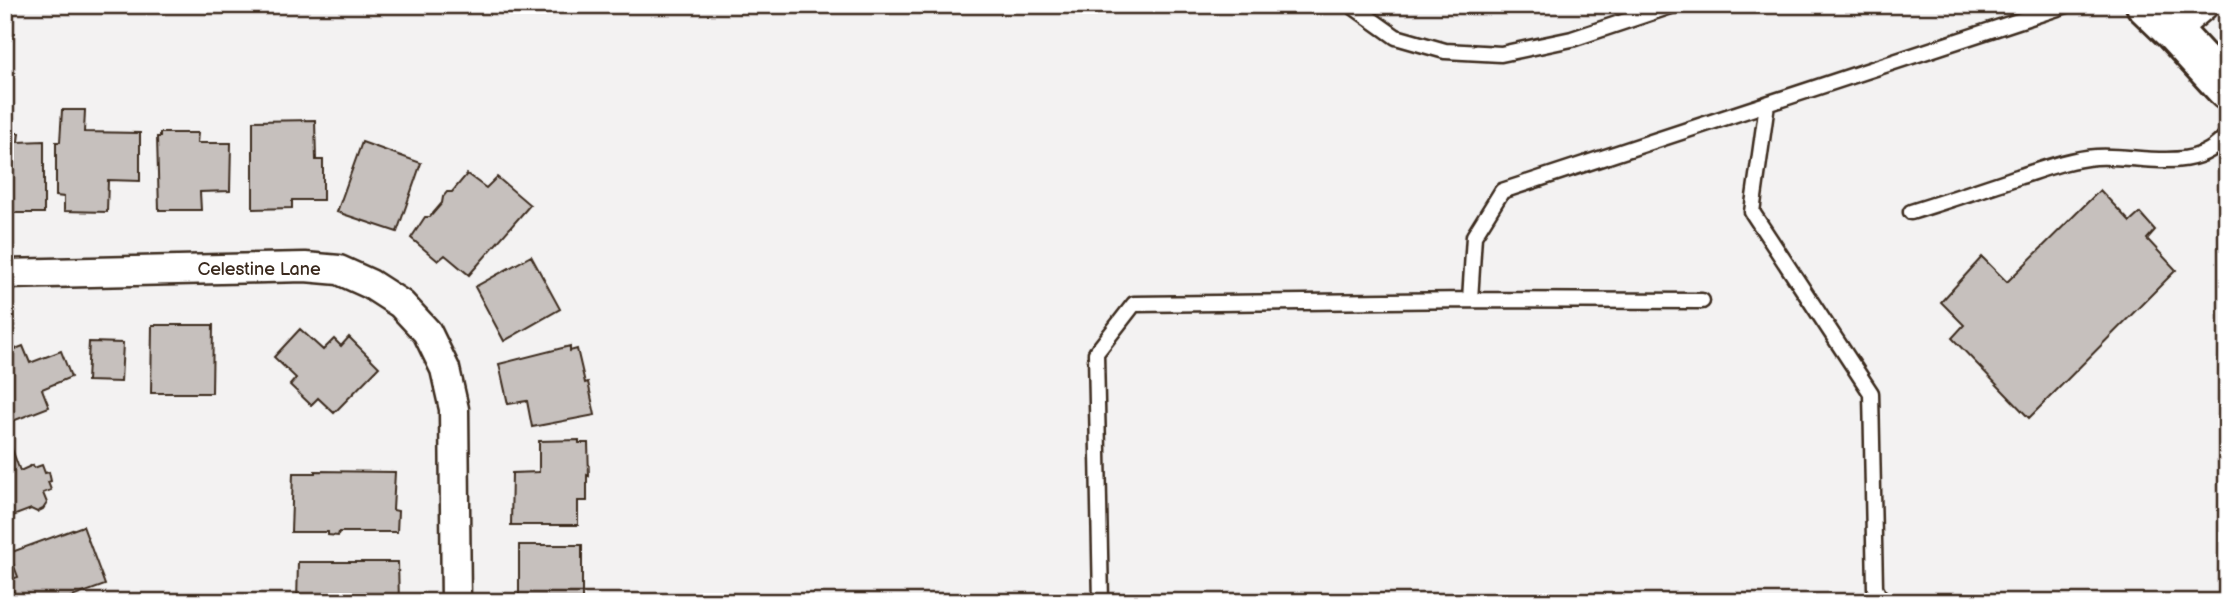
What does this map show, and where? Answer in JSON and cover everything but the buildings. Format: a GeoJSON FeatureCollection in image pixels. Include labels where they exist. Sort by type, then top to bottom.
{"type":"FeatureCollection","features":[{"type":"Feature","properties":{"kind":"street"},"geometry":{"type":"LineString","coordinates":[[2146,5],[2227,90]]}},
{"type":"Feature","properties":{"kind":"street"},"geometry":{"type":"LineString","coordinates":[[2173,31],[2204,5]]}},
{"type":"Feature","properties":{"kind":"street","name":"Celestine Lane"},"geometry":{"type":"LineString","coordinates":[[5,274],[304,267],[339,270],[370,284],[401,304],[427,332],[445,369],[454,408],[456,602]]}},
{"type":"Feature","properties":{"kind":"lane"},"geometry":{"type":"LineString","coordinates":[[1351,5],[1396,37],[1445,51],[1502,54],[1572,39],[1674,5]]}},
{"type":"Feature","properties":{"kind":"lane"},"geometry":{"type":"LineString","coordinates":[[1470,300],[1474,236],[1502,191],[2067,5]]}},
{"type":"Feature","properties":{"kind":"lane"},"geometry":{"type":"LineString","coordinates":[[1767,104],[1752,212],[1871,393],[1875,588],[1882,602]]}},
{"type":"Feature","properties":{"kind":"lane"},"geometry":{"type":"LineString","coordinates":[[1911,212],[2057,165],[2095,157],[2180,160],[2201,155],[2221,142],[2227,134]]}},
{"type":"Feature","properties":{"kind":"lane"},"geometry":{"type":"LineString","coordinates":[[1101,602],[1096,353],[1134,303],[1702,301]]}}]}
